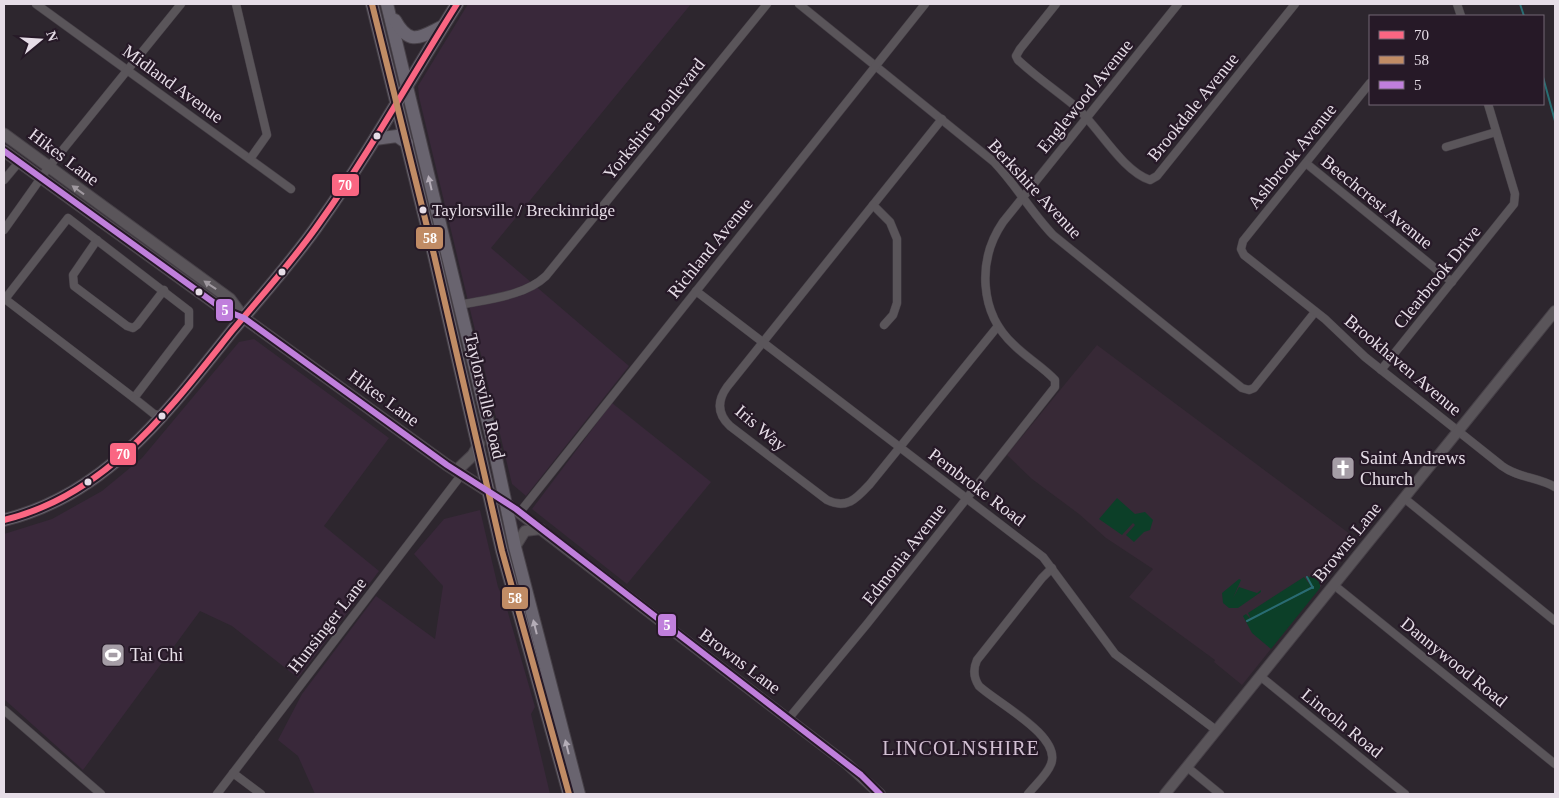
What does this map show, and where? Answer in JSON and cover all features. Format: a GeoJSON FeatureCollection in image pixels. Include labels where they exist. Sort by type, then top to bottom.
{"type":"FeatureCollection","features":[{"type":"Feature","properties":{"kind":"main road","name":"Taylorsville Road"},"geometry":{"type":"LineString","coordinates":[[372,4],[479,444],[502,551],[569,794]]}},
{"type":"Feature","properties":{"kind":"main road"},"geometry":{"type":"LineString","coordinates":[[4,520],[53,503],[89,483],[133,448],[162,416],[317,227],[375,139],[457,4]]}},
{"type":"Feature","properties":{"kind":"main road","name":"Taylorsville Road"},"geometry":{"type":"LineString","coordinates":[[387,6],[460,305],[515,547],[579,794]]}},
{"type":"Feature","properties":{"kind":"main road"},"geometry":{"type":"LineString","coordinates":[[387,6],[406,36],[421,37],[443,26]]}},
{"type":"Feature","properties":{"kind":"main road","name":"Hikes Lane"},"geometry":{"type":"LineString","coordinates":[[4,134],[48,168],[230,299],[244,318]]}},
{"type":"Feature","properties":{"kind":"main road"},"geometry":{"type":"LineString","coordinates":[[375,139],[397,136],[407,143]]}},
{"type":"Feature","properties":{"kind":"main road","name":"Hikes Lane"},"geometry":{"type":"LineString","coordinates":[[4,151],[224,310],[244,318],[459,472],[506,503]]}},
{"type":"Feature","properties":{"kind":"main road"},"geometry":{"type":"LineString","coordinates":[[459,472],[473,455],[479,444]]}},
{"type":"Feature","properties":{"kind":"street","name":"Midland Avenue"},"geometry":{"type":"LineString","coordinates":[[36,4],[292,189]]}},
{"type":"Feature","properties":{"kind":"street"},"geometry":{"type":"LineString","coordinates":[[4,230],[48,168],[181,4]]}},
{"type":"Feature","properties":{"kind":"street"},"geometry":{"type":"LineString","coordinates":[[236,4],[267,135],[250,159]]}},
{"type":"Feature","properties":{"kind":"street","name":"Yorkshire Boulevard"},"geometry":{"type":"LineString","coordinates":[[460,305],[524,290],[535,285],[546,276],[767,4]]}},
{"type":"Feature","properties":{"kind":"street","name":"Berkshire Avenue"},"geometry":{"type":"LineString","coordinates":[[799,4],[994,162],[1023,197],[1036,217],[1059,240],[1242,388],[1251,389],[1315,312]]}},
{"type":"Feature","properties":{"kind":"street","name":"Richland Avenue"},"geometry":{"type":"LineString","coordinates":[[520,512],[924,4]]}},
{"type":"Feature","properties":{"kind":"street"},"geometry":{"type":"LineString","coordinates":[[1056,4],[1016,56],[1087,118]]}},
{"type":"Feature","properties":{"kind":"street","name":"Englewood Avenue"},"geometry":{"type":"LineString","coordinates":[[1056,382],[1014,346],[998,326],[986,293],[986,261],[995,234],[1178,4]]}},
{"type":"Feature","properties":{"kind":"street","name":"Brookdale Avenue"},"geometry":{"type":"LineString","coordinates":[[1087,118],[1119,155],[1142,176],[1154,179],[1295,4]]}},
{"type":"Feature","properties":{"kind":"street","name":"Ashbrook Avenue"},"geometry":{"type":"LineString","coordinates":[[1241,249],[1243,241],[1307,164],[1369,84]]}},
{"type":"Feature","properties":{"kind":"street"},"geometry":{"type":"LineString","coordinates":[[1446,147],[1496,132],[1488,105]]}},
{"type":"Feature","properties":{"kind":"street","name":"Iris Way"},"geometry":{"type":"LineString","coordinates":[[942,119],[720,398],[720,413],[730,426],[827,500],[838,504],[852,502],[858,498],[998,326]]}},
{"type":"Feature","properties":{"kind":"street","name":"Clearbrook Drive"},"geometry":{"type":"LineString","coordinates":[[1381,370],[1515,202],[1515,194],[1496,132]]}},
{"type":"Feature","properties":{"kind":"street"},"geometry":{"type":"LineString","coordinates":[[4,180],[19,162]]}},
{"type":"Feature","properties":{"kind":"street","name":"Beechcrest Avenue"},"geometry":{"type":"LineString","coordinates":[[1307,164],[1452,282]]}},
{"type":"Feature","properties":{"kind":"street"},"geometry":{"type":"LineString","coordinates":[[79,205],[5,299],[154,414],[162,416]]}},
{"type":"Feature","properties":{"kind":"street"},"geometry":{"type":"LineString","coordinates":[[873,205],[890,222],[897,239],[896,303],[893,315],[884,326]]}},
{"type":"Feature","properties":{"kind":"street"},"geometry":{"type":"LineString","coordinates":[[68,218],[186,307],[190,321],[187,330],[134,398]]}},
{"type":"Feature","properties":{"kind":"street"},"geometry":{"type":"LineString","coordinates":[[97,240],[73,276],[72,282],[74,286],[127,326],[133,328],[137,325],[164,290]]}},
{"type":"Feature","properties":{"kind":"street","name":"Brookhaven Avenue"},"geometry":{"type":"LineString","coordinates":[[1241,249],[1244,254],[1315,312],[1381,370],[1507,470],[1554,484]]}},
{"type":"Feature","properties":{"kind":"street","name":"Pembroke Road"},"geometry":{"type":"LineString","coordinates":[[696,291],[1043,557],[1115,654],[1216,730]]}},
{"type":"Feature","properties":{"kind":"street","name":"Browns Lane"},"geometry":{"type":"LineString","coordinates":[[1165,794],[1555,311]]}},
{"type":"Feature","properties":{"kind":"street","name":"Edmonia Avenue"},"geometry":{"type":"LineString","coordinates":[[789,718],[867,624],[1055,387],[1056,382]]}},
{"type":"Feature","properties":{"kind":"street","name":"Hunsinger Lane"},"geometry":{"type":"LineString","coordinates":[[217,794],[459,472]]}},
{"type":"Feature","properties":{"kind":"street"},"geometry":{"type":"LineString","coordinates":[[1404,498],[1555,621]]}},
{"type":"Feature","properties":{"kind":"street","name":"Browns Lane"},"geometry":{"type":"LineString","coordinates":[[506,503],[789,718],[861,775],[880,794]]}},
{"type":"Feature","properties":{"kind":"street"},"geometry":{"type":"LineString","coordinates":[[515,547],[525,531],[541,529]]}},
{"type":"Feature","properties":{"kind":"street"},"geometry":{"type":"LineString","coordinates":[[1028,794],[1050,767],[1053,757],[1052,748],[1043,736],[979,686],[975,678],[974,668],[983,652],[1052,568]]}},
{"type":"Feature","properties":{"kind":"street","name":"Dannywood Road"},"geometry":{"type":"LineString","coordinates":[[1334,585],[1555,764]]}},
{"type":"Feature","properties":{"kind":"street","name":"Lincoln Road"},"geometry":{"type":"LineString","coordinates":[[1260,676],[1405,794]]}},
{"type":"Feature","properties":{"kind":"street"},"geometry":{"type":"LineString","coordinates":[[4,710],[100,794]]}},
{"type":"Feature","properties":{"kind":"street"},"geometry":{"type":"LineString","coordinates":[[1187,767],[1220,794]]}},
{"type":"Feature","properties":{"kind":"street"},"geometry":{"type":"LineString","coordinates":[[233,773],[261,794]]}},
{"type":"Feature","properties":{"kind":"shaded area"},"geometry":{"type":"Polygon","coordinates":[[[468,4],[691,4],[491,248],[629,366],[526,496],[512,484],[419,97],[418,86],[468,4]]]}},
{"type":"Feature","properties":{"kind":"shaded area"},"geometry":{"type":"Polygon","coordinates":[[[254,339],[389,438],[324,526],[379,571],[298,678],[232,626],[200,611],[83,770],[4,699],[4,534],[52,519],[102,491],[142,458],[239,342],[254,339]]]}},
{"type":"Feature","properties":{"kind":"shaded area"},"geometry":{"type":"Polygon","coordinates":[[[1097,345],[1358,540],[1242,685],[1214,662],[1215,660],[1129,597],[1153,569],[1106,538],[1079,514],[1032,479],[1007,455],[1097,345]]]}},
{"type":"Feature","properties":{"kind":"shaded area"},"geometry":{"type":"Polygon","coordinates":[[[612,403],[711,482],[627,584],[532,509],[612,403]]]}},
{"type":"Feature","properties":{"kind":"shaded area"},"geometry":{"type":"Polygon","coordinates":[[[480,510],[498,587],[505,602],[535,707],[531,714],[550,794],[315,794],[298,756],[278,740],[302,694],[376,596],[435,639],[443,586],[414,554],[444,519],[480,510]]]}},
{"type":"Feature","properties":{"kind":"green space"},"geometry":{"type":"Polygon","coordinates":[[[1117,498],[1135,514],[1145,512],[1153,520],[1150,530],[1144,532],[1134,542],[1126,535],[1135,525],[1133,523],[1122,535],[1099,519],[1117,498]]]}},
{"type":"Feature","properties":{"kind":"green space"},"geometry":{"type":"Polygon","coordinates":[[[1314,576],[1320,583],[1320,588],[1271,649],[1252,633],[1243,616],[1246,614],[1250,618],[1247,622],[1313,588],[1307,577],[1314,576]]]}},
{"type":"Feature","properties":{"kind":"green space"},"geometry":{"type":"Polygon","coordinates":[[[1304,577],[1311,586],[1309,588],[1251,619],[1248,613],[1304,577]]]}},
{"type":"Feature","properties":{"kind":"green space"},"geometry":{"type":"Polygon","coordinates":[[[1239,579],[1241,580],[1233,598],[1239,587],[1257,593],[1261,590],[1261,592],[1238,608],[1229,608],[1223,603],[1222,593],[1239,579]]]}},
{"type":"Feature","properties":{"kind":"waterway"},"geometry":{"type":"LineString","coordinates":[[1520,4],[1524,15]]}},
{"type":"Feature","properties":{"kind":"waterway"},"geometry":{"type":"LineString","coordinates":[[1544,81],[1555,121]]}},
{"type":"Feature","properties":{"kind":"waterway"},"geometry":{"type":"LineString","coordinates":[[1307,577],[1313,588]]}},
{"type":"Feature","properties":{"kind":"waterway"},"geometry":{"type":"LineString","coordinates":[[1247,621],[1313,587]]}},
{"type":"Feature","properties":{"kind":"transit line","name":"58"},"geometry":{"type":"LineString","coordinates":[[372,4],[434,255],[502,551],[569,794]]}},
{"type":"Feature","properties":{"kind":"transit line","name":"70"},"geometry":{"type":"LineString","coordinates":[[4,520],[41,508],[74,491],[105,470],[133,446],[159,419],[310,236],[356,169],[457,4]]}},
{"type":"Feature","properties":{"kind":"transit line","name":"5"},"geometry":{"type":"LineString","coordinates":[[4,151],[224,310],[244,318],[447,465],[516,509],[861,775],[880,794]]}},
{"type":"Feature","properties":{"kind":"place","name":"Taylorsville / Breckinridge"},"geometry":{"type":"Point","coordinates":[423,210]}},
{"type":"Feature","properties":{"kind":"place","name":"Saint Andrews Church"},"geometry":{"type":"Point","coordinates":[1343,468]}},
{"type":"Feature","properties":{"kind":"place","name":"Tai Chi"},"geometry":{"type":"Point","coordinates":[113,655]}},
{"type":"Feature","properties":{"kind":"district","name":"LINCOLNSHIRE"},"geometry":{"type":"Point","coordinates":[961,748]}}]}
